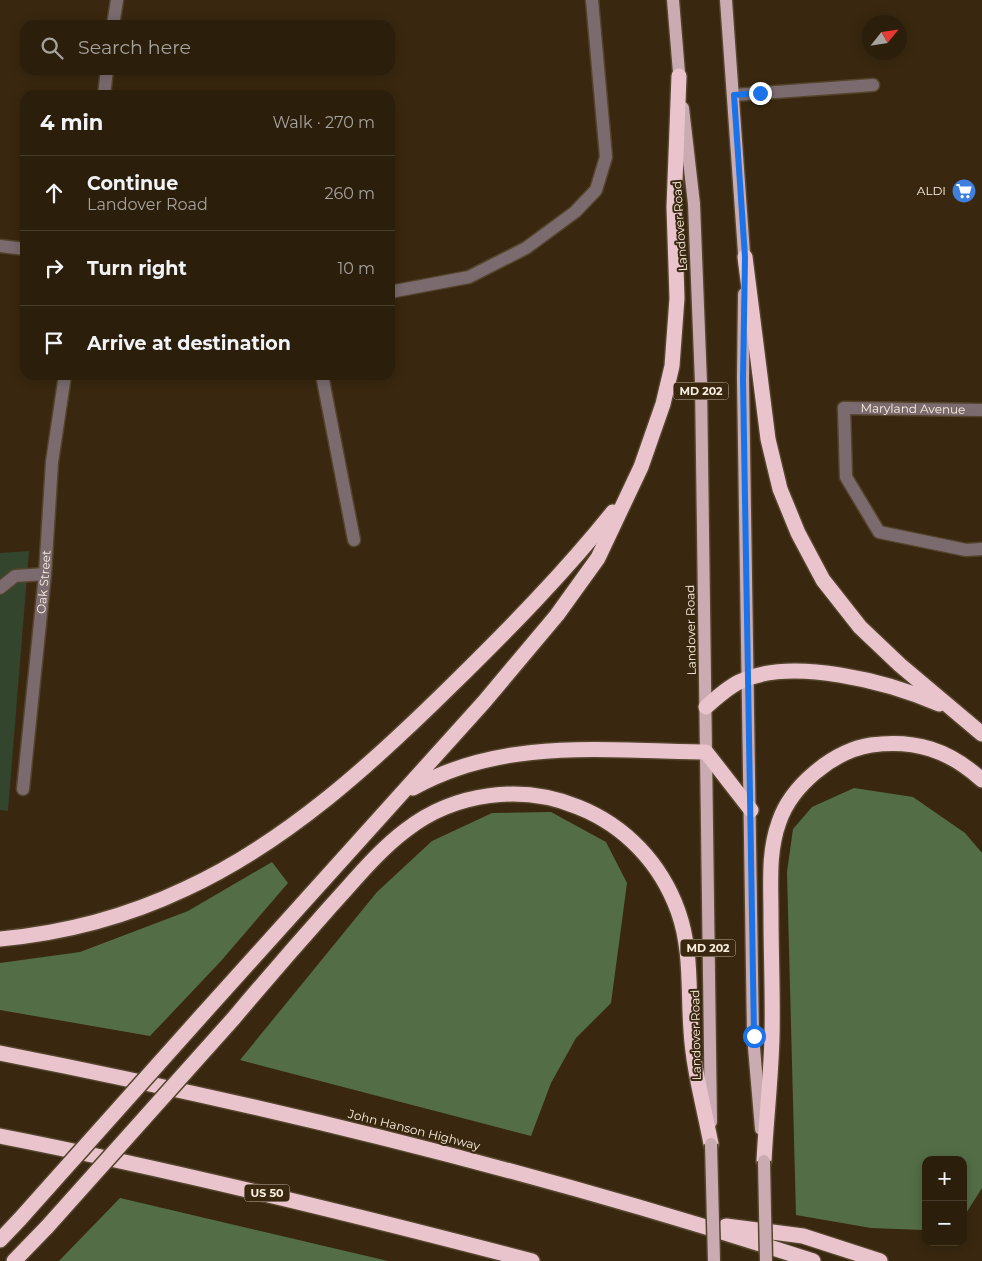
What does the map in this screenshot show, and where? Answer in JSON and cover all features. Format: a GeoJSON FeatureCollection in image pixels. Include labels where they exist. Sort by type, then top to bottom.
{"type":"FeatureCollection","features":[{"type":"Feature","properties":{"kind":"highway"},"geometry":{"type":"LineString","coordinates":[[0,1240],[403,794],[523,657],[578,588],[598,558],[653,434],[672,366],[677,298],[674,207],[679,76]]}},
{"type":"Feature","properties":{"kind":"highway"},"geometry":{"type":"LineString","coordinates":[[745,257],[768,439],[780,488],[798,533],[824,580],[860,627],[880,647],[982,734]]}},
{"type":"Feature","properties":{"kind":"highway"},"geometry":{"type":"LineString","coordinates":[[0,939],[59,932],[93,924],[157,902],[216,873],[290,826],[364,767],[473,665],[582,551],[628,493]]}},
{"type":"Feature","properties":{"kind":"highway"},"geometry":{"type":"LineString","coordinates":[[706,707],[727,689],[749,678],[786,672],[847,676],[920,696],[954,711]]}},
{"type":"Feature","properties":{"kind":"highway"},"geometry":{"type":"LineString","coordinates":[[764,1162],[772,1038],[771,863],[779,821],[790,799],[800,787],[831,762],[847,752],[865,746],[886,743],[905,743],[948,756],[968,768],[982,780]]}},
{"type":"Feature","properties":{"kind":"highway"},"geometry":{"type":"LineString","coordinates":[[403,794],[454,768],[509,754],[566,751],[706,752],[751,810]]}},
{"type":"Feature","properties":{"kind":"highway"},"geometry":{"type":"LineString","coordinates":[[14,1261],[361,873],[408,828],[438,811],[475,798],[516,794],[538,795],[562,800],[586,810],[626,836],[656,867],[672,895],[686,941],[690,975],[691,1032],[711,1144]]}},
{"type":"Feature","properties":{"kind":"highway","name":"John Hanson Highway"},"geometry":{"type":"LineString","coordinates":[[0,1053],[201,1094],[419,1145],[684,1220],[813,1261]]}},
{"type":"Feature","properties":{"kind":"highway","name":"US 50"},"geometry":{"type":"LineString","coordinates":[[0,1136],[136,1163],[314,1204],[532,1261]]}},
{"type":"Feature","properties":{"kind":"highway"},"geometry":{"type":"LineString","coordinates":[[684,1220],[803,1236],[880,1261]]}},
{"type":"Feature","properties":{"kind":"main road","name":"Landover Road"},"geometry":{"type":"LineString","coordinates":[[673,0],[679,76],[694,204],[702,450],[714,1261]]}},
{"type":"Feature","properties":{"kind":"main road","name":"MD 202"},"geometry":{"type":"LineString","coordinates":[[726,0],[745,257],[743,379],[754,1036],[764,1162],[766,1261]]}},
{"type":"Feature","properties":{"kind":"street"},"geometry":{"type":"LineString","coordinates":[[114,20],[117,0]]}},
{"type":"Feature","properties":{"kind":"street"},"geometry":{"type":"LineString","coordinates":[[395,291],[469,277],[526,248],[575,212],[596,190],[606,158],[592,0]]}},
{"type":"Feature","properties":{"kind":"street"},"geometry":{"type":"LineString","coordinates":[[105,90],[106,75]]}},
{"type":"Feature","properties":{"kind":"street"},"geometry":{"type":"LineString","coordinates":[[734,95],[873,84]]}},
{"type":"Feature","properties":{"kind":"street"},"geometry":{"type":"LineString","coordinates":[[0,246],[20,248]]}},
{"type":"Feature","properties":{"kind":"street","name":"Oak Street"},"geometry":{"type":"LineString","coordinates":[[23,789],[45,574],[52,462],[64,380]]}},
{"type":"Feature","properties":{"kind":"street"},"geometry":{"type":"LineString","coordinates":[[323,380],[354,540]]}},
{"type":"Feature","properties":{"kind":"street","name":"Maryland Avenue"},"geometry":{"type":"LineString","coordinates":[[982,410],[844,408],[846,476],[879,532],[966,550],[982,549]]}},
{"type":"Feature","properties":{"kind":"street"},"geometry":{"type":"LineString","coordinates":[[0,588],[15,576],[45,574]]}},
{"type":"Feature","properties":{"kind":"green space"},"geometry":{"type":"Polygon","coordinates":[[[29,551],[8,811],[0,810],[0,553],[29,551]]]}},
{"type":"Feature","properties":{"kind":"green space"},"geometry":{"type":"Polygon","coordinates":[[[854,788],[913,797],[965,833],[982,853],[982,1188],[967,1212],[967,1156],[922,1156],[922,1230],[871,1228],[796,1215],[787,872],[793,829],[812,807],[854,788]]]}},
{"type":"Feature","properties":{"kind":"green space"},"geometry":{"type":"Polygon","coordinates":[[[551,812],[606,842],[627,883],[611,1003],[576,1038],[551,1083],[531,1136],[240,1060],[377,892],[432,841],[492,813],[551,812]]]}},
{"type":"Feature","properties":{"kind":"green space"},"geometry":{"type":"Polygon","coordinates":[[[272,862],[288,883],[221,961],[150,1036],[0,1010],[0,963],[80,952],[188,911],[272,862]]]}},
{"type":"Feature","properties":{"kind":"green space"},"geometry":{"type":"Polygon","coordinates":[[[120,1198],[388,1261],[59,1261],[120,1198]]]}},
{"type":"Feature","properties":{"kind":"place","name":"ALDI"},"geometry":{"type":"Point","coordinates":[964,191]}},
{"type":"Feature","properties":{"kind":"route"},"geometry":{"type":"LineString","coordinates":[[754,1036],[743,379],[745,257],[734,95],[760,93]]}}]}
